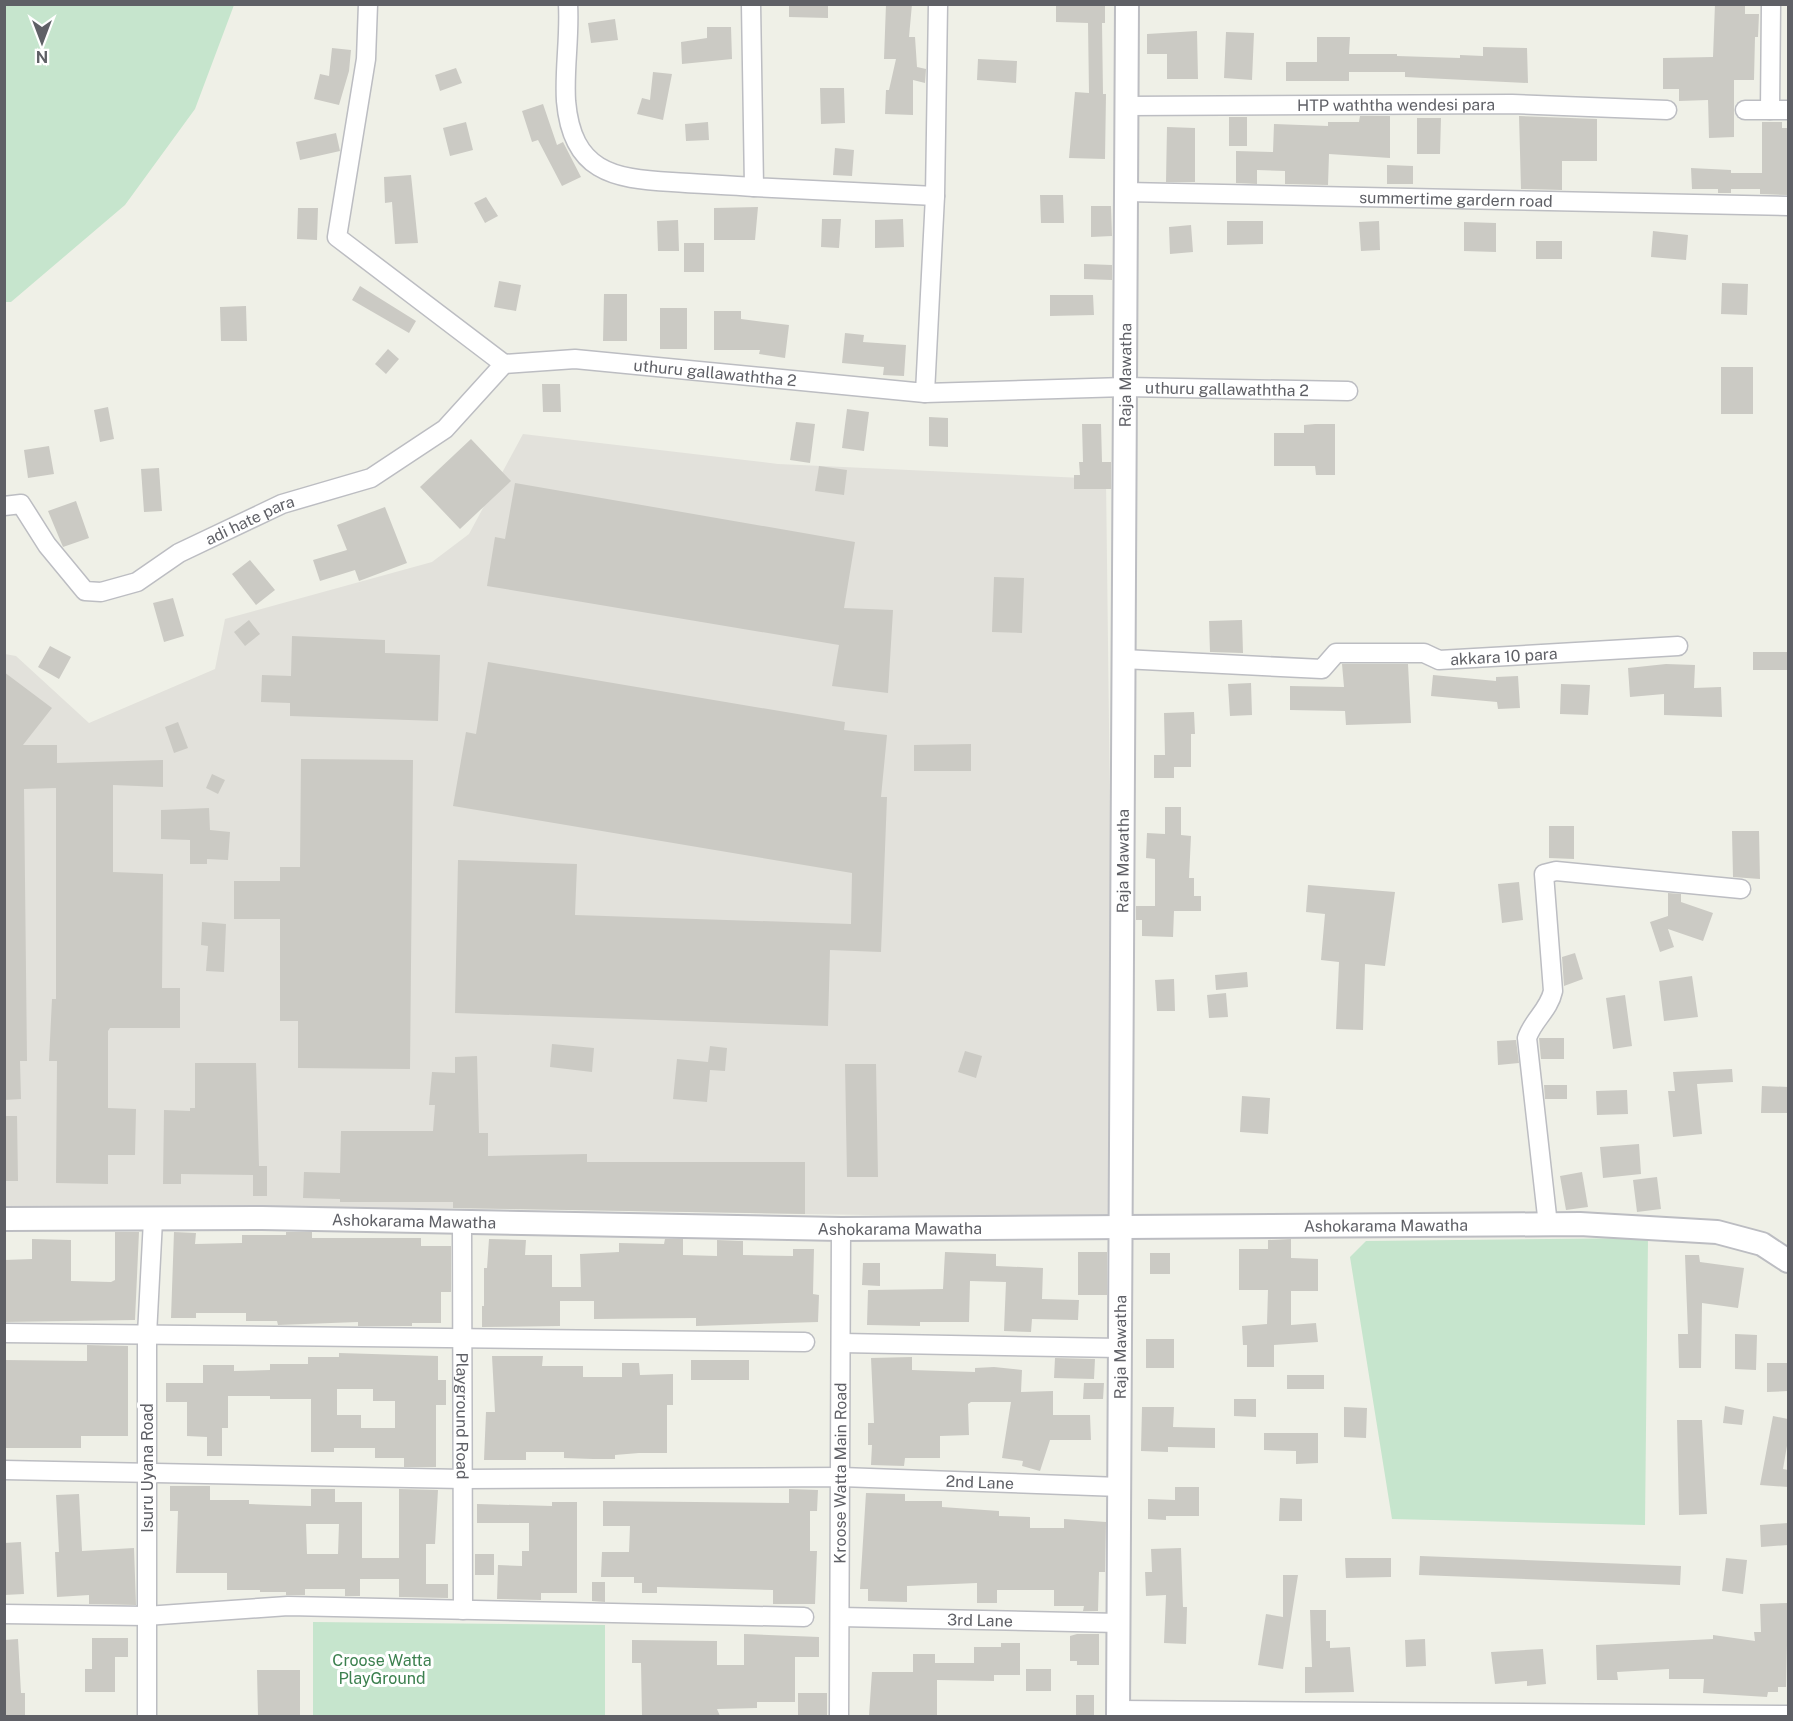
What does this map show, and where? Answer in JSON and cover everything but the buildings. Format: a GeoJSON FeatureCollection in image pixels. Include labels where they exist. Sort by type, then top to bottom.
{"type":"FeatureCollection","features":[{"type":"Feature","properties":{"kind":"street"},"geometry":{"type":"LineString","coordinates":[[368,4],[366,59],[337,237],[504,364]]}},
{"type":"Feature","properties":{"kind":"street"},"geometry":{"type":"LineString","coordinates":[[568,4],[570,37],[566,89],[568,113],[575,138],[588,158],[603,171],[628,179],[935,196]]}},
{"type":"Feature","properties":{"kind":"street"},"geometry":{"type":"LineString","coordinates":[[751,4],[754,187]]}},
{"type":"Feature","properties":{"kind":"street"},"geometry":{"type":"LineString","coordinates":[[926,393],[935,196],[938,4]]}},
{"type":"Feature","properties":{"kind":"street","name":"Raja Mawatha"},"geometry":{"type":"LineString","coordinates":[[1118,1713],[1127,4]]}},
{"type":"Feature","properties":{"kind":"street"},"geometry":{"type":"LineString","coordinates":[[1745,110],[1779,110],[1771,4]]}},
{"type":"Feature","properties":{"kind":"street","name":"HTP waththa wendesi para"},"geometry":{"type":"LineString","coordinates":[[1126,106],[1512,104],[1667,110]]}},
{"type":"Feature","properties":{"kind":"street","name":"summertime gardern road"},"geometry":{"type":"LineString","coordinates":[[1126,192],[1787,206]]}},
{"type":"Feature","properties":{"kind":"street","name":"uthuru gallawaththa 2"},"geometry":{"type":"LineString","coordinates":[[504,364],[575,359],[926,393],[1125,387],[1348,391]]}},
{"type":"Feature","properties":{"kind":"street","name":"adi hate para"},"geometry":{"type":"LineString","coordinates":[[4,506],[21,504],[47,545],[85,591],[101,592],[137,582],[179,553],[282,504],[371,478],[445,429],[504,364]]}},
{"type":"Feature","properties":{"kind":"street","name":"akkara 10 para"},"geometry":{"type":"LineString","coordinates":[[1123,659],[1322,669],[1336,653],[1424,653],[1439,660],[1678,646]]}},
{"type":"Feature","properties":{"kind":"street"},"geometry":{"type":"LineString","coordinates":[[1548,1225],[1527,1038],[1531,1026],[1551,1003],[1553,991],[1544,874],[1556,871],[1742,889]]}},
{"type":"Feature","properties":{"kind":"street","name":"Ashokarama Mawatha"},"geometry":{"type":"LineString","coordinates":[[4,1219],[262,1218],[841,1229],[1637,1226],[1718,1232],[1762,1244],[1788,1261]]}},
{"type":"Feature","properties":{"kind":"street","name":"Isuru Uyana Road"},"geometry":{"type":"LineString","coordinates":[[147,1716],[147,1335],[153,1220]]}},
{"type":"Feature","properties":{"kind":"street","name":"Playground Road"},"geometry":{"type":"LineString","coordinates":[[462,1221],[463,1610]]}},
{"type":"Feature","properties":{"kind":"street","name":"Kroose Watta Main Road"},"geometry":{"type":"LineString","coordinates":[[839,1716],[841,1229]]}},
{"type":"Feature","properties":{"kind":"street"},"geometry":{"type":"LineString","coordinates":[[4,1333],[805,1342]]}},
{"type":"Feature","properties":{"kind":"street"},"geometry":{"type":"LineString","coordinates":[[841,1343],[1120,1348]]}},
{"type":"Feature","properties":{"kind":"street","name":"2nd Lane"},"geometry":{"type":"LineString","coordinates":[[4,1470],[463,1479],[841,1477],[1120,1487]]}},
{"type":"Feature","properties":{"kind":"street"},"geometry":{"type":"LineString","coordinates":[[4,1614],[146,1616],[288,1606],[804,1617]]}},
{"type":"Feature","properties":{"kind":"street","name":"3rd Lane"},"geometry":{"type":"LineString","coordinates":[[840,1617],[1119,1623]]}},
{"type":"Feature","properties":{"kind":"street"},"geometry":{"type":"LineString","coordinates":[[1118,1713],[1788,1715]]}},
{"type":"Feature","properties":{"kind":"shaded area"},"geometry":{"type":"Polygon","coordinates":[[[523,434],[778,464],[1106,479],[1115,1219],[444,1208],[5,1208],[5,654],[16,656],[89,723],[215,669],[225,619],[432,562],[469,534],[523,434]]]}},
{"type":"Feature","properties":{"kind":"green space"},"geometry":{"type":"Polygon","coordinates":[[[4,5],[234,5],[195,109],[125,205],[11,302],[5,302],[4,5]]]}},
{"type":"Feature","properties":{"kind":"green space"},"geometry":{"type":"Polygon","coordinates":[[[1648,1238],[1645,1525],[1392,1519],[1350,1257],[1366,1241],[1648,1238]]]}},
{"type":"Feature","properties":{"kind":"green space","name":"Croose Watta PlayGround"},"geometry":{"type":"Polygon","coordinates":[[[313,1622],[605,1625],[605,1716],[313,1716],[313,1622]]]}}]}
